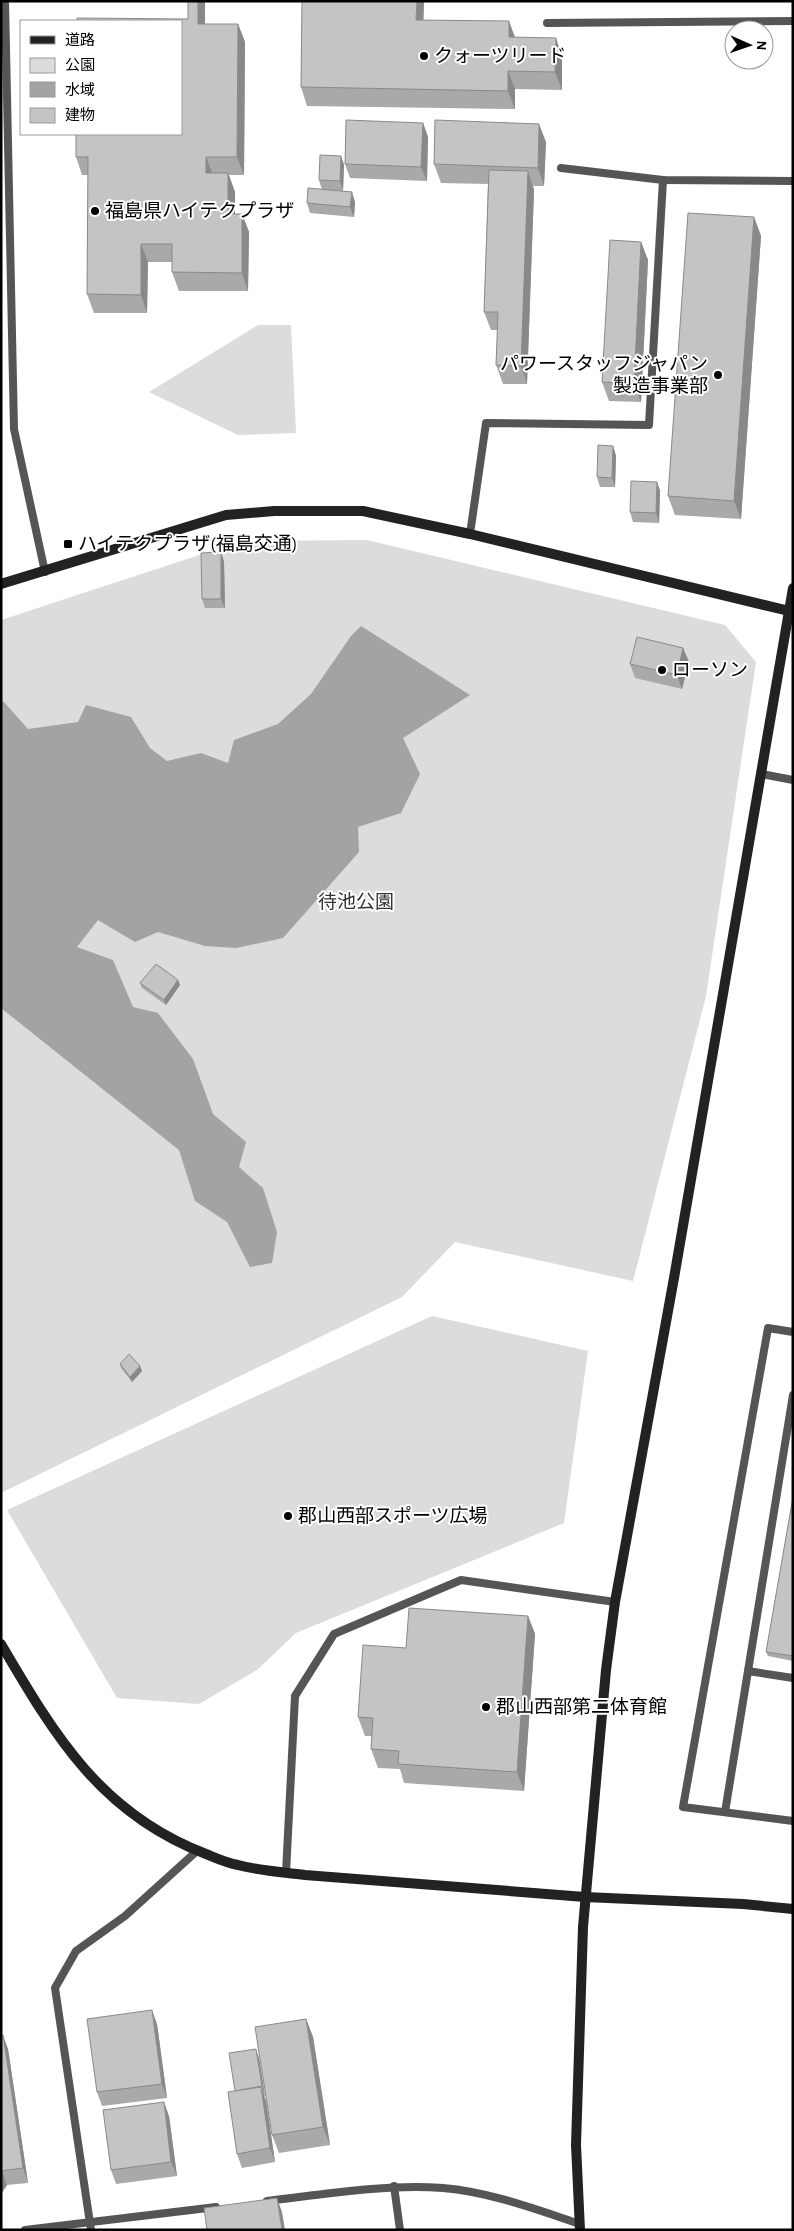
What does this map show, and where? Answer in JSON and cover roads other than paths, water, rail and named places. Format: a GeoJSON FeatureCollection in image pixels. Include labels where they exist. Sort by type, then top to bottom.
{"type":"FeatureCollection","features":[{"type":"Feature","properties":{"kind":"street"},"geometry":{"type":"LineString","coordinates":[[1,584],[186,527],[235,514],[274,511],[363,511],[470,534],[791,611]]}},
{"type":"Feature","properties":{"kind":"street"},"geometry":{"type":"LineString","coordinates":[[580,2227],[576,2145],[585,1897],[606,1670],[615,1602],[674,1278],[791,611],[793,588]]}},
{"type":"Feature","properties":{"kind":"street"},"geometry":{"type":"LineString","coordinates":[[1,1644],[44,1716],[74,1758],[125,1810],[168,1837],[236,1865],[286,1873],[585,1897],[743,1904],[793,1909]]}},
{"type":"Feature","properties":{"kind":"lane"},"geometry":{"type":"LineString","coordinates":[[5,1],[14,429],[45,572]]}},
{"type":"Feature","properties":{"kind":"lane"},"geometry":{"type":"LineString","coordinates":[[547,23],[793,21]]}},
{"type":"Feature","properties":{"kind":"lane"},"geometry":{"type":"LineString","coordinates":[[561,168],[663,180],[793,182]]}},
{"type":"Feature","properties":{"kind":"lane"},"geometry":{"type":"LineString","coordinates":[[470,534],[486,423],[649,425],[663,180]]}},
{"type":"Feature","properties":{"kind":"lane"},"geometry":{"type":"LineString","coordinates":[[761,774],[793,780]]}},
{"type":"Feature","properties":{"kind":"lane"},"geometry":{"type":"LineString","coordinates":[[793,1332],[768,1328],[683,1807],[793,1820]]}},
{"type":"Feature","properties":{"kind":"lane"},"geometry":{"type":"LineString","coordinates":[[725,1812],[793,1395]]}},
{"type":"Feature","properties":{"kind":"lane"},"geometry":{"type":"LineString","coordinates":[[286,1873],[295,1696],[323,1648],[334,1634],[461,1580],[615,1602]]}},
{"type":"Feature","properties":{"kind":"lane"},"geometry":{"type":"LineString","coordinates":[[748,1671],[793,1678]]}},
{"type":"Feature","properties":{"kind":"lane"},"geometry":{"type":"LineString","coordinates":[[91,2230],[55,1988],[76,1951],[125,1916],[198,1850]]}},
{"type":"Feature","properties":{"kind":"lane"},"geometry":{"type":"LineString","coordinates":[[394,2186],[400,2230]]}},
{"type":"Feature","properties":{"kind":"lane"},"geometry":{"type":"LineString","coordinates":[[257,2202],[394,2186],[444,2188],[507,2199],[580,2227]]}},
{"type":"Feature","properties":{"kind":"lane"},"geometry":{"type":"LineString","coordinates":[[25,2230],[227,2205]]}},
{"type":"Feature","properties":{"kind":"water"},"geometry":{"type":"Polygon","coordinates":[[[361,626],[470,695],[403,738],[420,774],[401,813],[358,827],[359,852],[283,938],[236,948],[205,946],[158,932],[135,942],[98,920],[77,947],[113,960],[133,1007],[158,1013],[193,1059],[213,1114],[246,1142],[239,1167],[263,1188],[277,1232],[272,1263],[250,1267],[227,1222],[195,1201],[179,1150],[1,1008],[1,702],[4,702],[28,729],[78,722],[86,705],[131,717],[150,748],[167,761],[201,753],[228,763],[234,740],[278,724],[311,694],[351,636],[361,626]]]}},
{"type":"Feature","properties":{"kind":"place","name":"クォーツリード"},"geometry":{"type":"Point","coordinates":[424,56]}},
{"type":"Feature","properties":{"kind":"place","name":"福島県ハイテクプラザ"},"geometry":{"type":"Point","coordinates":[95,211]}},
{"type":"Feature","properties":{"kind":"place","name":"パワースタッフジャパン 製造事業部"},"geometry":{"type":"Point","coordinates":[718,375]}},
{"type":"Feature","properties":{"kind":"place","name":"ハイテクプラザ(福島交通)"},"geometry":{"type":"Point","coordinates":[68,544]}},
{"type":"Feature","properties":{"kind":"place","name":"ローソン"},"geometry":{"type":"Point","coordinates":[662,670]}},
{"type":"Feature","properties":{"kind":"place","name":"郡山西部スポーツ広場"},"geometry":{"type":"Point","coordinates":[288,1516]}},
{"type":"Feature","properties":{"kind":"place","name":"郡山西部第二体育館"},"geometry":{"type":"Point","coordinates":[486,1707]}},
{"type":"Feature","properties":{"kind":"park label","name":"待池公園"},"geometry":{"type":"Point","coordinates":[356,902]}}]}
